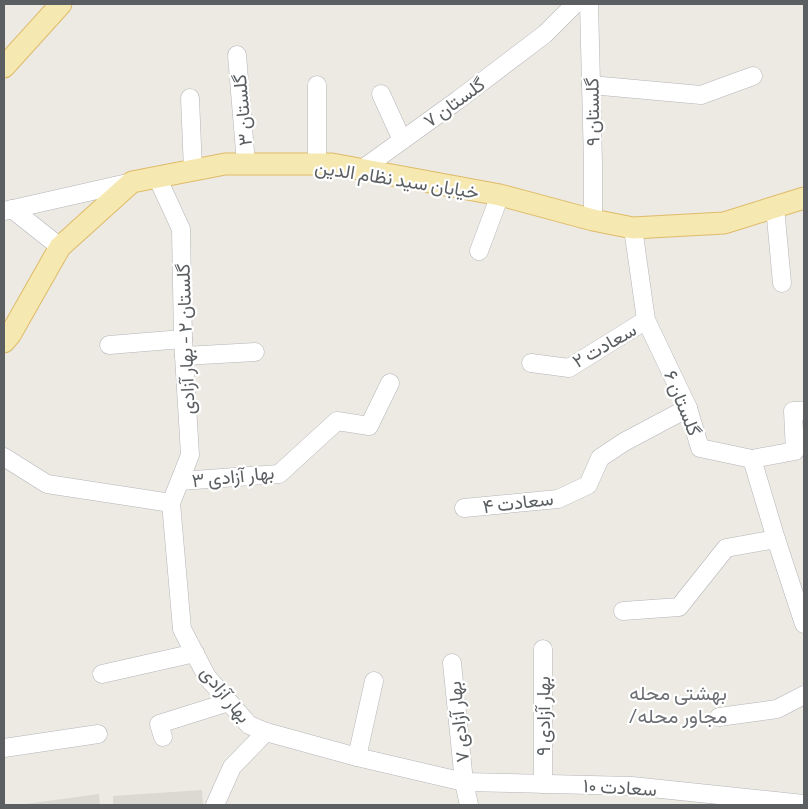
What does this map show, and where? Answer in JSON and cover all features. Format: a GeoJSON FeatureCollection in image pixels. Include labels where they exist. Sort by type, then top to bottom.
{"type":"FeatureCollection","features":[{"type":"Feature","properties":{"kind":"main road"},"geometry":{"type":"LineString","coordinates":[[4,67],[61,4]]}},
{"type":"Feature","properties":{"kind":"main road","name":"خیابان سید نظام الدین"},"geometry":{"type":"LineString","coordinates":[[132,182],[225,164],[332,164],[500,195],[593,220],[632,228],[724,223],[804,198]]}},
{"type":"Feature","properties":{"kind":"main road"},"geometry":{"type":"LineString","coordinates":[[4,342],[10,335],[60,247],[132,182]]}},
{"type":"Feature","properties":{"kind":"street","name":"گلستان ۷"},"geometry":{"type":"LineString","coordinates":[[362,170],[545,34],[575,4]]}},
{"type":"Feature","properties":{"kind":"street","name":"گلستان ۹"},"geometry":{"type":"LineString","coordinates":[[589,4],[593,220]]}},
{"type":"Feature","properties":{"kind":"street","name":"گلستان ۳"},"geometry":{"type":"LineString","coordinates":[[237,55],[246,164]]}},
{"type":"Feature","properties":{"kind":"street"},"geometry":{"type":"LineString","coordinates":[[591,85],[701,95],[753,76]]}},
{"type":"Feature","properties":{"kind":"street"},"geometry":{"type":"LineString","coordinates":[[317,85],[317,164]]}},
{"type":"Feature","properties":{"kind":"street"},"geometry":{"type":"LineString","coordinates":[[381,94],[402,140]]}},
{"type":"Feature","properties":{"kind":"street"},"geometry":{"type":"LineString","coordinates":[[190,98],[193,170]]}},
{"type":"Feature","properties":{"kind":"street","name":"گلستان ۲ - بهار آزادی"},"geometry":{"type":"LineString","coordinates":[[157,177],[181,228],[184,347],[190,455],[171,503]]}},
{"type":"Feature","properties":{"kind":"street"},"geometry":{"type":"LineString","coordinates":[[8,210],[132,182]]}},
{"type":"Feature","properties":{"kind":"street"},"geometry":{"type":"LineString","coordinates":[[479,251],[500,195]]}},
{"type":"Feature","properties":{"kind":"street"},"geometry":{"type":"LineString","coordinates":[[775,207],[782,282]]}},
{"type":"Feature","properties":{"kind":"street"},"geometry":{"type":"LineString","coordinates":[[8,210],[60,247]]}},
{"type":"Feature","properties":{"kind":"street","name":"گلستان ۶"},"geometry":{"type":"LineString","coordinates":[[632,228],[646,320],[688,408],[700,448],[752,459]]}},
{"type":"Feature","properties":{"kind":"street","name":"سعادت ۲"},"geometry":{"type":"LineString","coordinates":[[532,363],[569,368],[646,320]]}},
{"type":"Feature","properties":{"kind":"street"},"geometry":{"type":"LineString","coordinates":[[109,345],[184,347],[255,352]]}},
{"type":"Feature","properties":{"kind":"street","name":"بهار آزادی ۳"},"geometry":{"type":"LineString","coordinates":[[180,481],[279,474],[337,421],[369,426],[390,383]]}},
{"type":"Feature","properties":{"kind":"street","name":"سعادت ۴"},"geometry":{"type":"LineString","coordinates":[[464,508],[558,499],[581,489],[588,485],[600,458],[624,442],[688,408]]}},
{"type":"Feature","properties":{"kind":"street"},"geometry":{"type":"LineString","coordinates":[[804,411],[793,411],[795,451],[752,459],[804,624]]}},
{"type":"Feature","properties":{"kind":"street"},"geometry":{"type":"LineString","coordinates":[[4,457],[47,484],[171,503]]}},
{"type":"Feature","properties":{"kind":"street","name":"بهار آزادی"},"geometry":{"type":"LineString","coordinates":[[171,503],[182,629],[207,677],[249,726],[357,757],[464,782]]}},
{"type":"Feature","properties":{"kind":"street"},"geometry":{"type":"LineString","coordinates":[[623,611],[679,607],[726,548],[776,539]]}},
{"type":"Feature","properties":{"kind":"street","name":"بهار آزادی ۹"},"geometry":{"type":"LineString","coordinates":[[543,649],[543,784]]}},
{"type":"Feature","properties":{"kind":"street"},"geometry":{"type":"LineString","coordinates":[[102,674],[195,653]]}},
{"type":"Feature","properties":{"kind":"street","name":"بهار آزادی ۷"},"geometry":{"type":"LineString","coordinates":[[452,663],[464,782],[469,805]]}},
{"type":"Feature","properties":{"kind":"street"},"geometry":{"type":"LineString","coordinates":[[357,757],[374,681]]}},
{"type":"Feature","properties":{"kind":"street"},"geometry":{"type":"LineString","coordinates":[[719,717],[777,709],[804,695]]}},
{"type":"Feature","properties":{"kind":"street"},"geometry":{"type":"LineString","coordinates":[[164,737],[159,724],[229,702]]}},
{"type":"Feature","properties":{"kind":"street"},"geometry":{"type":"LineString","coordinates":[[215,805],[232,767],[266,732]]}},
{"type":"Feature","properties":{"kind":"street"},"geometry":{"type":"LineString","coordinates":[[4,748],[98,734]]}},
{"type":"Feature","properties":{"kind":"street","name":"سعادت ۱۰"},"geometry":{"type":"LineString","coordinates":[[464,782],[632,786],[804,804]]}},
{"type":"Feature","properties":{"kind":"shaded area"},"geometry":{"type":"Polygon","coordinates":[[[202,790],[203,805],[113,805],[113,796],[202,790]]]}},
{"type":"Feature","properties":{"kind":"shaded area"},"geometry":{"type":"Polygon","coordinates":[[[99,794],[100,805],[26,805],[26,804],[99,794]]]}},
{"type":"Feature","properties":{"kind":"district","name":"بهشتی محله /مجاور محله"},"geometry":{"type":"Point","coordinates":[678,704]}}]}
